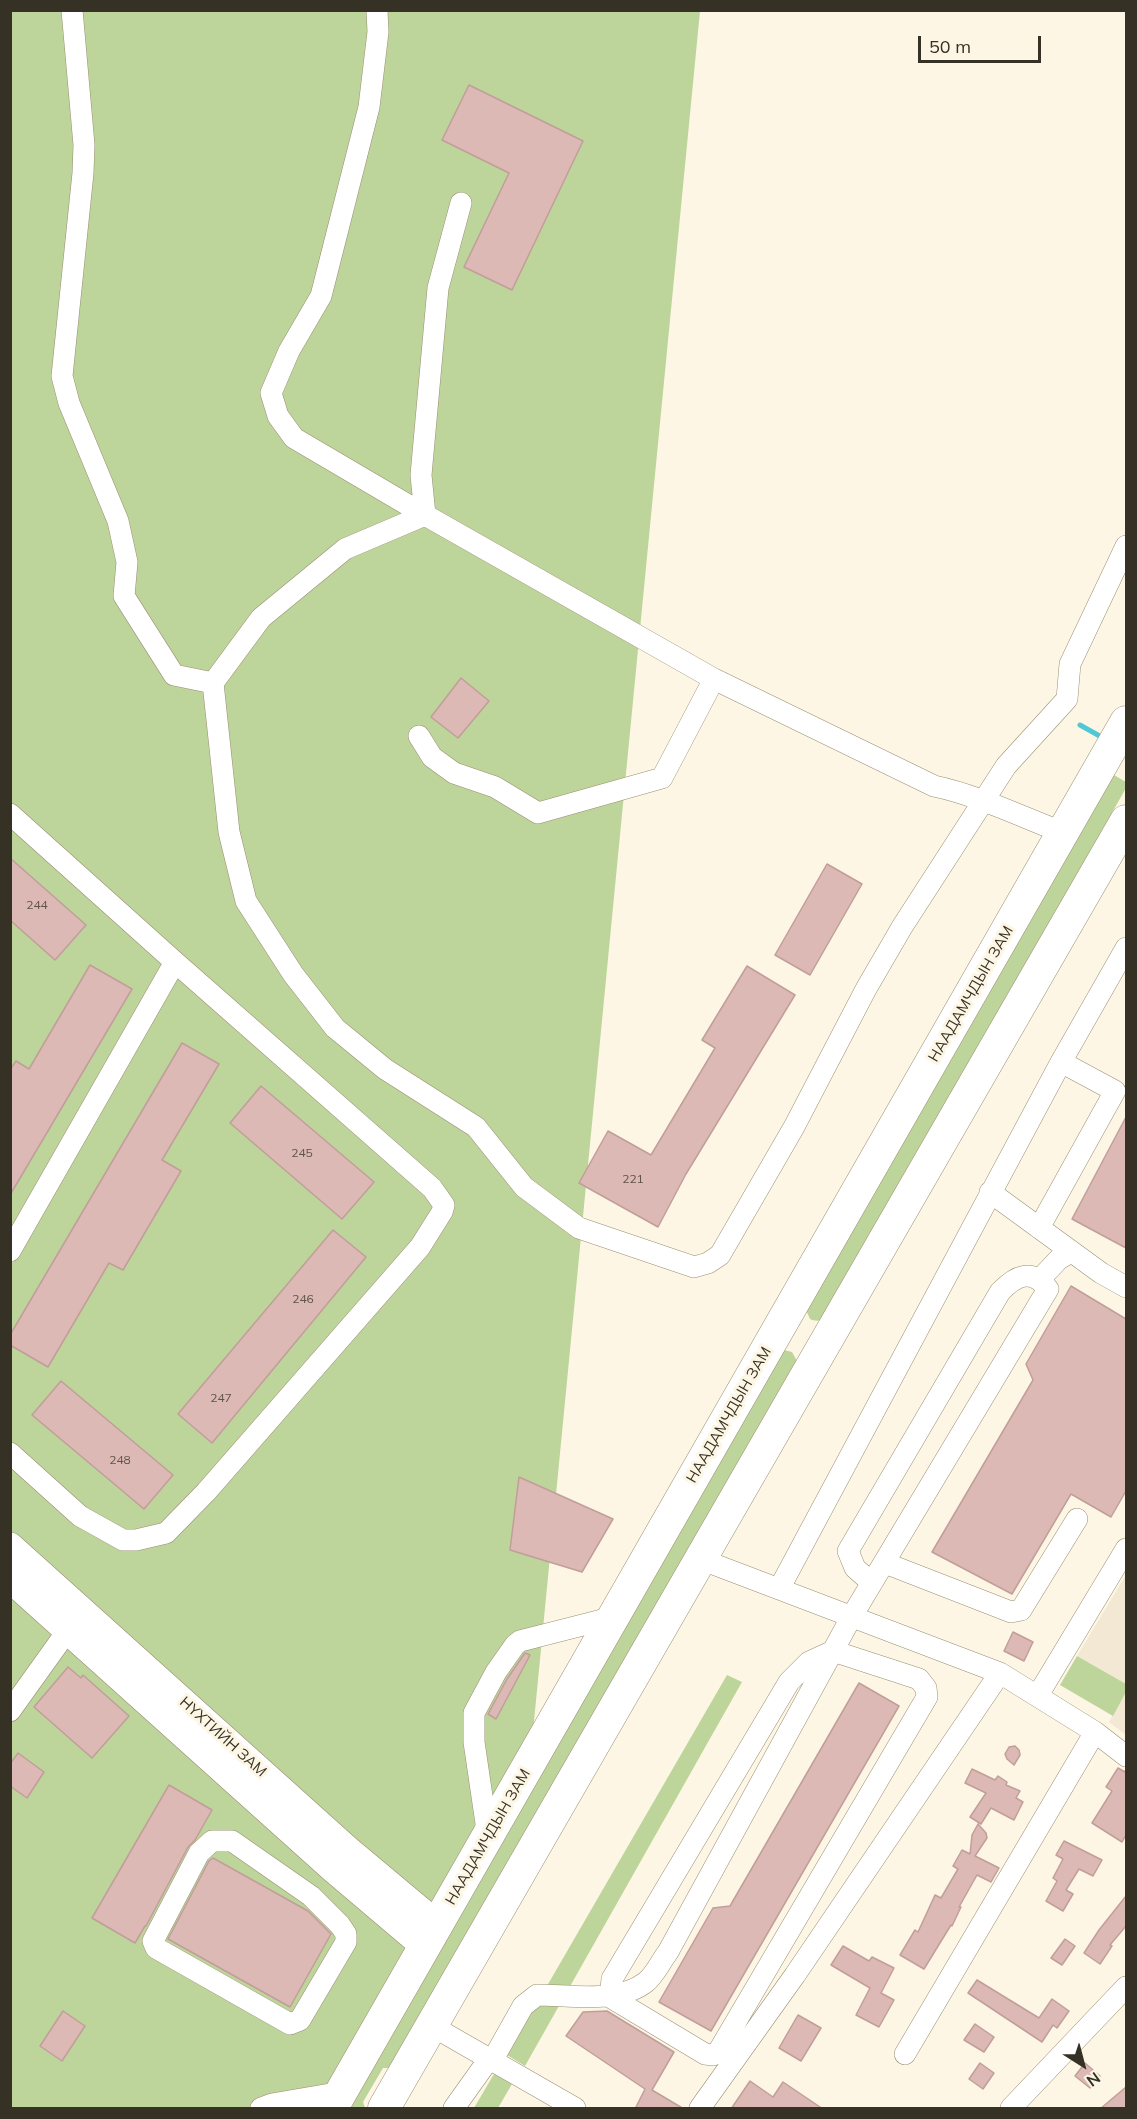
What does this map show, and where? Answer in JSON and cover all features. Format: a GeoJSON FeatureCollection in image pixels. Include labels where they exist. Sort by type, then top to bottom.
{"type":"FeatureCollection","features":[{"type":"Feature","properties":{"kind":"highway","name":"НААДАМЧДЫН ЗАМ"},"geometry":{"type":"LineString","coordinates":[[342,2092],[1126,724]]}},
{"type":"Feature","properties":{"kind":"highway"},"geometry":{"type":"LineString","coordinates":[[342,2092],[388,2102],[823,1347],[1122,837]]}},
{"type":"Feature","properties":{"kind":"highway"},"geometry":{"type":"LineString","coordinates":[[781,1325],[823,1347]]}},
{"type":"Feature","properties":{"kind":"main road","name":"НҮХТИЙН ЗАМ"},"geometry":{"type":"LineString","coordinates":[[10,1546],[346,1848],[432,1936]]}},
{"type":"Feature","properties":{"kind":"main road","name":"НҮХТИЙН ЗАМ"},"geometry":{"type":"LineString","coordinates":[[10,1579],[333,1869],[432,1936]]}},
{"type":"Feature","properties":{"kind":"street"},"geometry":{"type":"LineString","coordinates":[[72,10],[84,145],[62,376],[69,403],[118,521],[127,562],[124,596],[174,675],[213,683]]}},
{"type":"Feature","properties":{"kind":"street"},"geometry":{"type":"LineString","coordinates":[[377,10],[378,32],[369,107],[321,296],[289,351],[271,393],[278,416],[294,438],[714,679],[934,786],[963,792],[1064,833]]}},
{"type":"Feature","properties":{"kind":"street"},"geometry":{"type":"LineString","coordinates":[[425,515],[421,475],[438,288],[461,203]]}},
{"type":"Feature","properties":{"kind":"street"},"geometry":{"type":"LineString","coordinates":[[425,515],[345,549],[261,618],[213,683],[229,832],[246,901],[293,974],[335,1028],[385,1069],[476,1127],[524,1187],[579,1228],[694,1267],[708,1263],[720,1255],[794,1127],[866,989],[896,937],[1006,766],[1067,699],[1070,663],[1126,546]]}},
{"type":"Feature","properties":{"kind":"street"},"geometry":{"type":"LineString","coordinates":[[419,736],[432,757],[454,773],[495,787],[538,813],[663,778],[714,679]]}},
{"type":"Feature","properties":{"kind":"street"},"geometry":{"type":"LineString","coordinates":[[10,814],[432,1188],[444,1204],[442,1212],[420,1247],[206,1492],[166,1533],[136,1540],[123,1540],[80,1516],[10,1453]]}},
{"type":"Feature","properties":{"kind":"street"},"geometry":{"type":"LineString","coordinates":[[779,1589],[990,1192],[1126,948]]}},
{"type":"Feature","properties":{"kind":"street"},"geometry":{"type":"LineString","coordinates":[[10,1251],[175,962]]}},
{"type":"Feature","properties":{"kind":"street"},"geometry":{"type":"LineString","coordinates":[[1039,1228],[1115,1091],[1061,1062]]}},
{"type":"Feature","properties":{"kind":"street"},"geometry":{"type":"LineString","coordinates":[[990,1192],[1101,1273],[1126,1287]]}},
{"type":"Feature","properties":{"kind":"street"},"geometry":{"type":"LineString","coordinates":[[1040,1279],[1059,1259],[1071,1252]]}},
{"type":"Feature","properties":{"kind":"street"},"geometry":{"type":"LineString","coordinates":[[454,2109],[491,2060],[523,2006],[530,1999],[537,1995],[610,1996],[633,1990],[648,1980],[668,1952],[852,1616],[885,1563],[1048,1289],[1040,1279],[1027,1275],[1019,1277],[1011,1280],[1000,1292],[848,1551],[855,1568],[872,1583]]}},
{"type":"Feature","properties":{"kind":"street"},"geometry":{"type":"LineString","coordinates":[[885,1563],[1011,1612],[1021,1610],[1077,1519]]}},
{"type":"Feature","properties":{"kind":"street"},"geometry":{"type":"LineString","coordinates":[[1038,1695],[1126,1549]]}},
{"type":"Feature","properties":{"kind":"street"},"geometry":{"type":"LineString","coordinates":[[700,1559],[1000,1673],[1095,1732],[1126,1756]]}},
{"type":"Feature","properties":{"kind":"street"},"geometry":{"type":"LineString","coordinates":[[488,1837],[474,1742],[474,1713],[496,1672],[520,1641],[614,1617]]}},
{"type":"Feature","properties":{"kind":"street"},"geometry":{"type":"LineString","coordinates":[[10,1711],[68,1630]]}},
{"type":"Feature","properties":{"kind":"street"},"geometry":{"type":"LineString","coordinates":[[833,1651],[919,1679],[926,1688],[927,1697],[718,2052],[713,2055],[705,2054],[610,1996],[612,1979],[789,1682],[809,1662],[833,1651]]}},
{"type":"Feature","properties":{"kind":"street"},"geometry":{"type":"LineString","coordinates":[[700,2109],[795,1975],[1000,1673]]}},
{"type":"Feature","properties":{"kind":"street"},"geometry":{"type":"LineString","coordinates":[[905,2054],[1095,1732]]}},
{"type":"Feature","properties":{"kind":"street"},"geometry":{"type":"LineString","coordinates":[[212,1841],[232,1841],[311,1896],[340,1924],[346,1934],[346,1942],[307,2011],[300,2020],[290,2024],[156,1947],[153,1941],[199,1853],[212,1841]]}},
{"type":"Feature","properties":{"kind":"street"},"geometry":{"type":"LineString","coordinates":[[311,1896],[333,1869]]}},
{"type":"Feature","properties":{"kind":"street"},"geometry":{"type":"LineString","coordinates":[[1011,2109],[1126,1987]]}},
{"type":"Feature","properties":{"kind":"street"},"geometry":{"type":"LineString","coordinates":[[432,2026],[575,2109]]}},
{"type":"Feature","properties":{"kind":"street"},"geometry":{"type":"LineString","coordinates":[[261,2109],[272,2104],[342,2092]]}},
{"type":"Feature","properties":{"kind":"shaded area"},"geometry":{"type":"Polygon","coordinates":[[[1126,1575],[1126,1684],[1077,1656],[1126,1575]]]}},
{"type":"Feature","properties":{"kind":"shaded area"},"geometry":{"type":"Polygon","coordinates":[[[1126,1692],[1126,1735],[1109,1722],[1126,1692]]]}},
{"type":"Feature","properties":{"kind":"green space"},"geometry":{"type":"Polygon","coordinates":[[[11,11],[700,11],[527,1793],[784,1350],[792,1352],[798,1363],[390,2068],[383,2068],[363,2102],[365,2108],[11,2108],[11,11]]]}},
{"type":"Feature","properties":{"kind":"green space"},"geometry":{"type":"Polygon","coordinates":[[[1114,775],[1126,782],[1126,788],[826,1316],[818,1320],[810,1319],[806,1310],[1114,775]]]}},
{"type":"Feature","properties":{"kind":"green space"},"geometry":{"type":"Polygon","coordinates":[[[1077,1656],[1126,1684],[1126,1692],[1113,1716],[1060,1685],[1077,1656]]]}},
{"type":"Feature","properties":{"kind":"green space"},"geometry":{"type":"Polygon","coordinates":[[[727,1675],[742,1682],[525,2066],[507,2055],[727,1675]]]}},
{"type":"Feature","properties":{"kind":"green space"},"geometry":{"type":"Polygon","coordinates":[[[494,2074],[512,2084],[498,2108],[474,2108],[494,2074]]]}},
{"type":"Feature","properties":{"kind":"building"},"geometry":{"type":"Polygon","coordinates":[[[469,85],[583,141],[512,290],[464,267],[509,173],[442,140],[469,85]]]}},
{"type":"Feature","properties":{"kind":"building"},"geometry":{"type":"Polygon","coordinates":[[[461,678],[489,701],[458,738],[431,717],[461,678]]]}},
{"type":"Feature","properties":{"kind":"building"},"geometry":{"type":"Polygon","coordinates":[[[10,858],[86,925],[55,960],[10,920],[10,858]]]}},
{"type":"Feature","properties":{"kind":"building"},"geometry":{"type":"Polygon","coordinates":[[[827,864],[862,884],[810,975],[775,955],[827,864]]]}},
{"type":"Feature","properties":{"kind":"building"},"geometry":{"type":"Polygon","coordinates":[[[90,965],[132,989],[10,1195],[10,1070],[16,1061],[29,1069],[90,965]]]}},
{"type":"Feature","properties":{"kind":"building"},"geometry":{"type":"Polygon","coordinates":[[[747,966],[795,995],[686,1174],[658,1227],[579,1183],[608,1131],[651,1155],[715,1048],[702,1040],[747,966]]]}},
{"type":"Feature","properties":{"kind":"building"},"geometry":{"type":"Polygon","coordinates":[[[182,1043],[219,1064],[162,1160],[181,1171],[123,1270],[109,1263],[48,1367],[10,1345],[10,1335],[182,1043]]]}},
{"type":"Feature","properties":{"kind":"building"},"geometry":{"type":"Polygon","coordinates":[[[261,1086],[374,1182],[342,1219],[230,1123],[261,1086]]]}},
{"type":"Feature","properties":{"kind":"building"},"geometry":{"type":"Polygon","coordinates":[[[1126,1117],[1126,1248],[1072,1219],[1126,1117]]]}},
{"type":"Feature","properties":{"kind":"building"},"geometry":{"type":"Polygon","coordinates":[[[333,1230],[366,1257],[212,1443],[178,1414],[333,1230]]]}},
{"type":"Feature","properties":{"kind":"building"},"geometry":{"type":"Polygon","coordinates":[[[1071,1286],[1126,1319],[1126,1491],[1111,1517],[1071,1494],[1012,1594],[932,1552],[1033,1380],[1026,1364],[1071,1286]]]}},
{"type":"Feature","properties":{"kind":"building"},"geometry":{"type":"Polygon","coordinates":[[[61,1381],[173,1475],[144,1509],[32,1415],[61,1381]]]}},
{"type":"Feature","properties":{"kind":"building"},"geometry":{"type":"Polygon","coordinates":[[[519,1477],[613,1519],[582,1572],[510,1550],[519,1477]]]}},
{"type":"Feature","properties":{"kind":"building"},"geometry":{"type":"Polygon","coordinates":[[[1013,1632],[1033,1642],[1024,1661],[1004,1651],[1013,1632]]]}},
{"type":"Feature","properties":{"kind":"building"},"geometry":{"type":"Polygon","coordinates":[[[525,1653],[530,1655],[496,1719],[488,1714],[507,1679],[525,1653]]]}},
{"type":"Feature","properties":{"kind":"building"},"geometry":{"type":"Polygon","coordinates":[[[68,1667],[81,1678],[83,1675],[129,1716],[92,1758],[34,1707],[68,1667]]]}},
{"type":"Feature","properties":{"kind":"building"},"geometry":{"type":"Polygon","coordinates":[[[859,1683],[899,1706],[711,2031],[659,2002],[713,1908],[730,1906],[859,1683]]]}},
{"type":"Feature","properties":{"kind":"building"},"geometry":{"type":"Polygon","coordinates":[[[1015,1746],[1020,1755],[1014,1765],[1005,1754],[1009,1747],[1015,1746]]]}},
{"type":"Feature","properties":{"kind":"building"},"geometry":{"type":"Polygon","coordinates":[[[18,1753],[44,1772],[27,1798],[10,1786],[10,1764],[18,1753]]]}},
{"type":"Feature","properties":{"kind":"building"},"geometry":{"type":"Polygon","coordinates":[[[1118,1768],[1125,1772],[1126,1769],[1126,1835],[1122,1842],[1092,1823],[1112,1791],[1106,1787],[1118,1768]]]}},
{"type":"Feature","properties":{"kind":"building"},"geometry":{"type":"Polygon","coordinates":[[[972,1769],[995,1780],[998,1776],[1007,1782],[1006,1785],[1020,1791],[1016,1798],[1023,1802],[1014,1820],[991,1808],[981,1824],[970,1817],[986,1793],[965,1783],[972,1769]]]}},
{"type":"Feature","properties":{"kind":"building"},"geometry":{"type":"Polygon","coordinates":[[[169,1785],[212,1810],[195,1840],[188,1847],[135,1943],[92,1918],[169,1785]]]}},
{"type":"Feature","properties":{"kind":"building"},"geometry":{"type":"Polygon","coordinates":[[[978,1824],[986,1833],[987,1838],[975,1856],[999,1868],[991,1882],[977,1875],[959,1907],[961,1907],[952,1926],[924,1969],[900,1955],[915,1930],[918,1932],[935,1895],[941,1898],[958,1869],[953,1866],[962,1850],[970,1854],[972,1835],[978,1824]]]}},
{"type":"Feature","properties":{"kind":"building"},"geometry":{"type":"Polygon","coordinates":[[[1064,1841],[1102,1860],[1093,1876],[1079,1869],[1066,1890],[1073,1894],[1063,1911],[1046,1901],[1057,1881],[1053,1878],[1063,1859],[1056,1855],[1064,1841]]]}},
{"type":"Feature","properties":{"kind":"building"},"geometry":{"type":"Polygon","coordinates":[[[213,1858],[308,1911],[331,1934],[290,2007],[168,1939],[209,1861],[213,1858]]]}},
{"type":"Feature","properties":{"kind":"building"},"geometry":{"type":"Polygon","coordinates":[[[1126,1896],[1126,1926],[1110,1945],[1112,1946],[1100,1964],[1084,1953],[1126,1896]]]}},
{"type":"Feature","properties":{"kind":"building"},"geometry":{"type":"Polygon","coordinates":[[[1065,1939],[1075,1946],[1062,1965],[1051,1958],[1065,1939]]]}},
{"type":"Feature","properties":{"kind":"building"},"geometry":{"type":"Polygon","coordinates":[[[843,1946],[869,1961],[872,1957],[894,1968],[881,1993],[894,2000],[879,2027],[856,2015],[870,1988],[831,1965],[843,1946]]]}},
{"type":"Feature","properties":{"kind":"building"},"geometry":{"type":"Polygon","coordinates":[[[977,1980],[1039,2018],[1052,1999],[1069,2011],[1057,2028],[1053,2025],[1042,2042],[968,1993],[977,1980]]]}},
{"type":"Feature","properties":{"kind":"building"},"geometry":{"type":"Polygon","coordinates":[[[63,2011],[85,2026],[62,2061],[40,2046],[63,2011]]]}},
{"type":"Feature","properties":{"kind":"building"},"geometry":{"type":"Polygon","coordinates":[[[607,2011],[674,2052],[652,2090],[684,2109],[635,2109],[645,2089],[566,2036],[583,2012],[607,2011]]]}},
{"type":"Feature","properties":{"kind":"building"},"geometry":{"type":"Polygon","coordinates":[[[798,2015],[821,2028],[801,2061],[779,2048],[798,2015]]]}},
{"type":"Feature","properties":{"kind":"building"},"geometry":{"type":"Polygon","coordinates":[[[975,2024],[994,2037],[984,2052],[964,2040],[975,2024]]]}},
{"type":"Feature","properties":{"kind":"building"},"geometry":{"type":"Polygon","coordinates":[[[980,2063],[994,2073],[983,2089],[969,2079],[980,2063]]]}},
{"type":"Feature","properties":{"kind":"building"},"geometry":{"type":"Polygon","coordinates":[[[1085,2063],[1100,2076],[1090,2088],[1075,2076],[1085,2063]]]}},
{"type":"Feature","properties":{"kind":"building"},"geometry":{"type":"Polygon","coordinates":[[[750,2081],[773,2097],[783,2082],[823,2109],[731,2109],[750,2081]]]}},
{"type":"Feature","properties":{"kind":"building"},"geometry":{"type":"Polygon","coordinates":[[[1126,2087],[1126,2109],[1100,2109],[1126,2087]]]}},
{"type":"Feature","properties":{"kind":"waterway"},"geometry":{"type":"LineString","coordinates":[[1080,725],[1105,739]]}}]}
